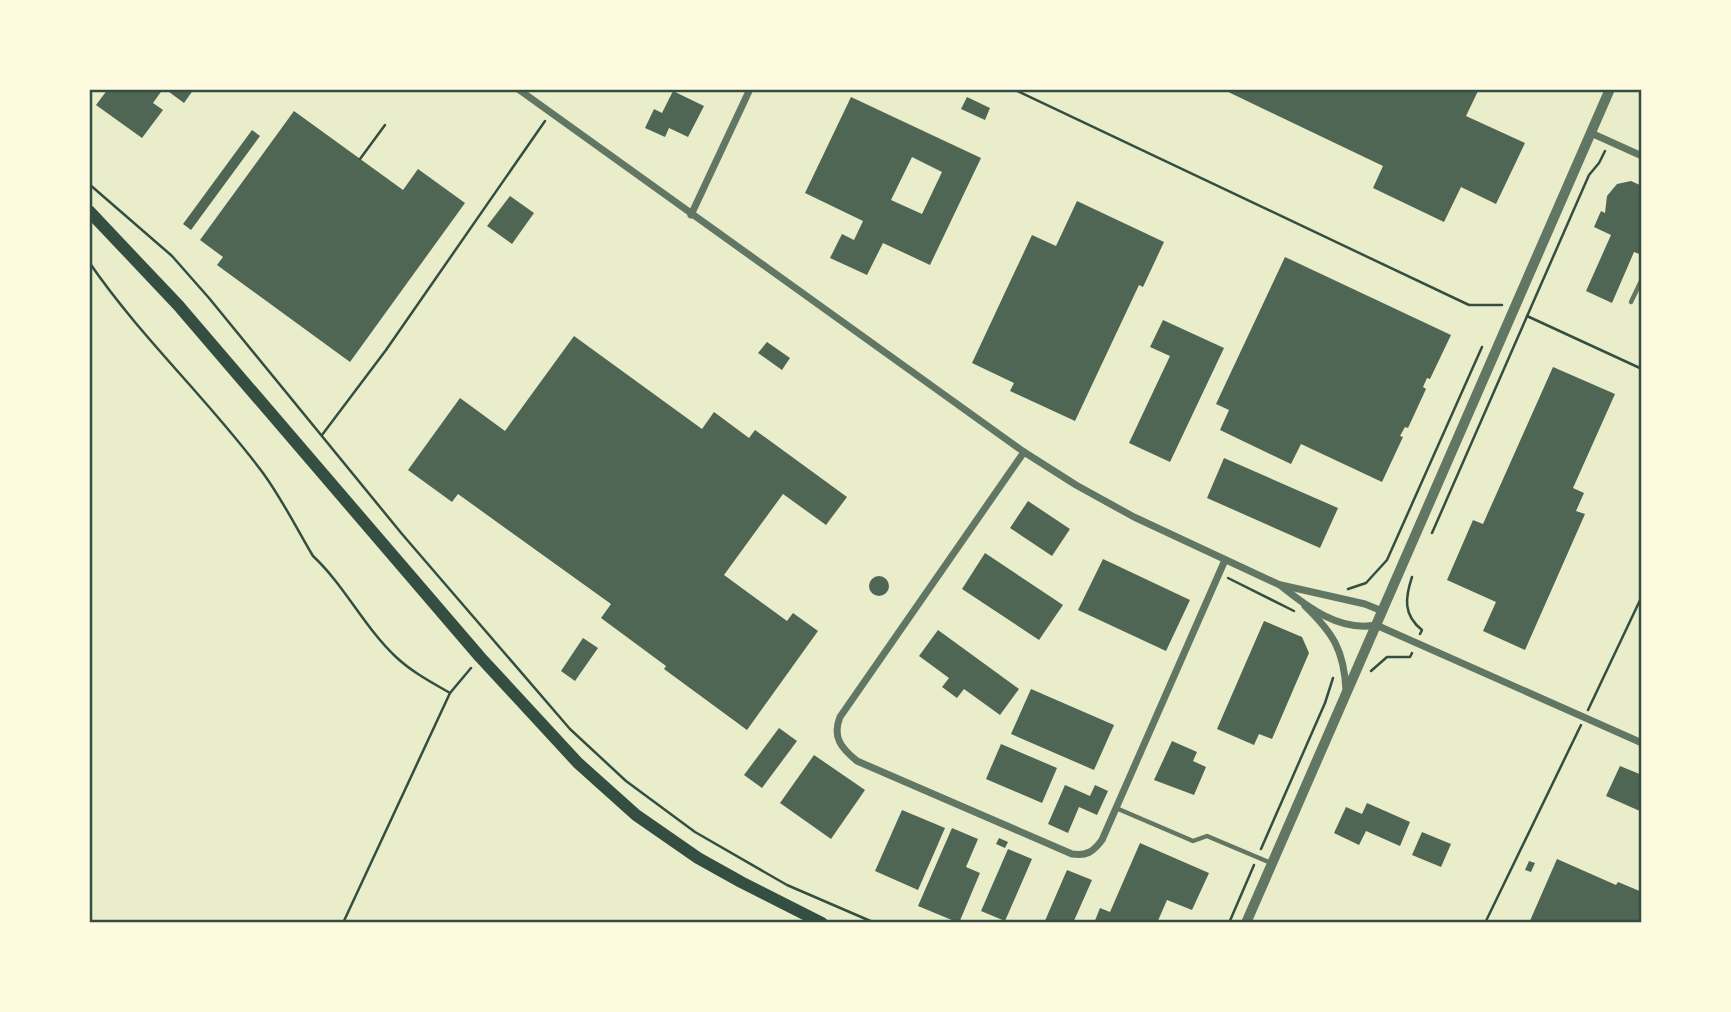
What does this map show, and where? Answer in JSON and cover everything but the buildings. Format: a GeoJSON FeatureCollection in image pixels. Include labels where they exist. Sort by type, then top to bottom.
{"type":"FeatureCollection","features":[{"type":"Feature","properties":{"kind":"main road"},"geometry":{"type":"LineString","coordinates":[[89,211],[178,305],[480,657],[578,763],[636,815],[698,858],[741,883],[822,923]]}},
{"type":"Feature","properties":{"kind":"street"},"geometry":{"type":"LineString","coordinates":[[518,89],[1024,452],[1076,485],[1122,511],[1280,585],[1353,601],[1382,611]]}},
{"type":"Feature","properties":{"kind":"street"},"geometry":{"type":"LineString","coordinates":[[691,215],[750,89]]}},
{"type":"Feature","properties":{"kind":"street"},"geometry":{"type":"LineString","coordinates":[[1246,923],[1610,89]]}},
{"type":"Feature","properties":{"kind":"street"},"geometry":{"type":"LineString","coordinates":[[1591,133],[1642,156]]}},
{"type":"Feature","properties":{"kind":"street"},"geometry":{"type":"LineString","coordinates":[[1024,452],[839,717],[836,735],[840,745],[857,761],[1072,854],[1084,855],[1094,850],[1102,840],[1225,560]]}},
{"type":"Feature","properties":{"kind":"street"},"geometry":{"type":"LineString","coordinates":[[1280,585],[1320,621],[1334,639],[1345,670],[1346,692]]}},
{"type":"Feature","properties":{"kind":"street"},"geometry":{"type":"LineString","coordinates":[[1297,599],[1344,625],[1376,625],[1642,743]]}},
{"type":"Feature","properties":{"kind":"lane"},"geometry":{"type":"LineString","coordinates":[[1631,302],[1642,279]]}},
{"type":"Feature","properties":{"kind":"lane"},"geometry":{"type":"LineString","coordinates":[[1116,808],[1194,841],[1207,836],[1272,863]]}},
{"type":"Feature","properties":{"kind":"path"},"geometry":{"type":"LineString","coordinates":[[1013,89],[1469,305],[1501,304],[1642,369]]}},
{"type":"Feature","properties":{"kind":"path"},"geometry":{"type":"LineString","coordinates":[[322,435],[386,350],[550,113]]}},
{"type":"Feature","properties":{"kind":"path"},"geometry":{"type":"LineString","coordinates":[[360,159],[385,125]]}},
{"type":"Feature","properties":{"kind":"path"},"geometry":{"type":"LineString","coordinates":[[1428,541],[1589,175],[1599,163],[1609,141]]}},
{"type":"Feature","properties":{"kind":"path"},"geometry":{"type":"LineString","coordinates":[[89,184],[172,256],[411,544],[570,729],[626,781],[695,832],[787,885],[875,923]]}},
{"type":"Feature","properties":{"kind":"path"},"geometry":{"type":"LineString","coordinates":[[89,262],[107,288],[203,397],[265,475],[313,556],[379,638],[396,657],[417,674],[450,694]]}},
{"type":"Feature","properties":{"kind":"path"},"geometry":{"type":"LineString","coordinates":[[1496,317],[1501,304]]}},
{"type":"Feature","properties":{"kind":"path"},"geometry":{"type":"LineString","coordinates":[[1345,589],[1366,583],[1387,560],[1484,342]]}},
{"type":"Feature","properties":{"kind":"path"},"geometry":{"type":"LineString","coordinates":[[1417,566],[1408,590],[1407,610],[1412,621],[1422,630]]}},
{"type":"Feature","properties":{"kind":"path"},"geometry":{"type":"LineString","coordinates":[[1219,574],[1302,615]]}},
{"type":"Feature","properties":{"kind":"path"},"geometry":{"type":"LineString","coordinates":[[1485,923],[1642,596]]}},
{"type":"Feature","properties":{"kind":"path"},"geometry":{"type":"LineString","coordinates":[[343,923],[450,694],[480,657]]}},
{"type":"Feature","properties":{"kind":"path"},"geometry":{"type":"LineString","coordinates":[[1366,678],[1375,666],[1387,657],[1409,657]]}},
{"type":"Feature","properties":{"kind":"path"},"geometry":{"type":"LineString","coordinates":[[1229,923],[1325,703],[1335,671]]}}]}
